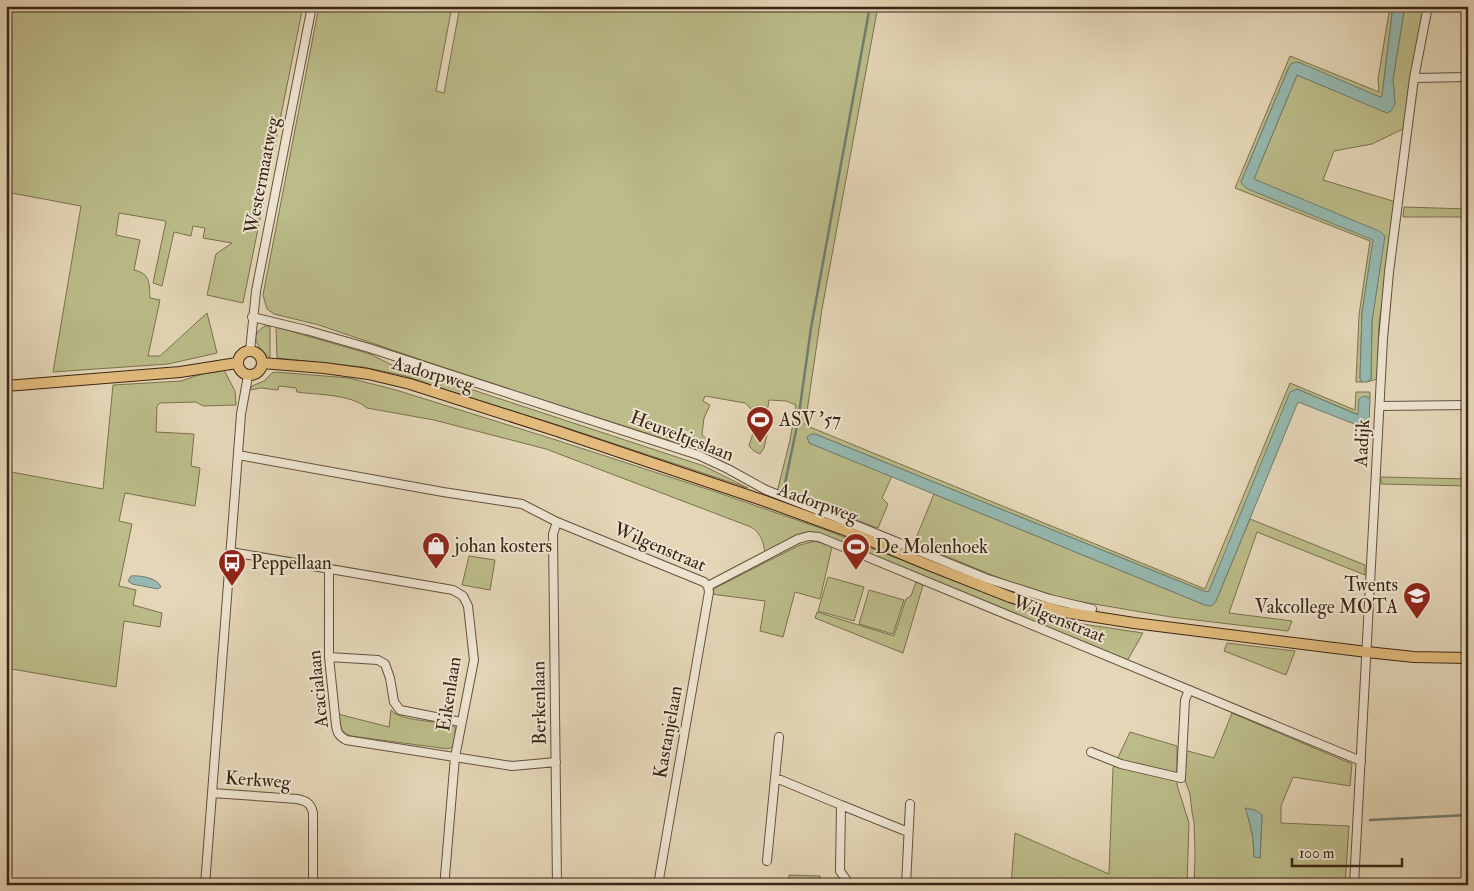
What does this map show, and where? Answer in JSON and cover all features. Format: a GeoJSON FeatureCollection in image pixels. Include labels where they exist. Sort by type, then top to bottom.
{"type":"FeatureCollection","features":[{"type":"Feature","properties":{"kind":"main road"},"geometry":{"type":"LineString","coordinates":[[250,351],[256,352],[261,357],[262,363],[258,372],[248,376],[243,374],[237,363],[241,354],[250,351]]}},
{"type":"Feature","properties":{"kind":"main road"},"geometry":{"type":"LineString","coordinates":[[6,386],[180,372],[237,363]]}},
{"type":"Feature","properties":{"kind":"main road","name":"Aadorpweg"},"geometry":{"type":"LineString","coordinates":[[262,363],[324,368],[410,384],[762,500],[842,529],[1010,596],[1080,616],[1367,652],[1414,657],[1468,658]]}},
{"type":"Feature","properties":{"kind":"street","name":"Westermaatweg"},"geometry":{"type":"LineString","coordinates":[[250,351],[256,291],[312,6]]}},
{"type":"Feature","properties":{"kind":"street","name":"Aadijk"},"geometry":{"type":"LineString","coordinates":[[1354,885],[1383,339],[1388,281],[1414,78],[1428,6]]}},
{"type":"Feature","properties":{"kind":"street"},"geometry":{"type":"LineString","coordinates":[[1414,78],[1468,77]]}},
{"type":"Feature","properties":{"kind":"street","name":"Heuveltjeslaan"},"geometry":{"type":"LineString","coordinates":[[252,317],[369,348],[698,456],[728,469],[766,490],[985,578],[1050,599],[1092,609]]}},
{"type":"Feature","properties":{"kind":"street"},"geometry":{"type":"LineString","coordinates":[[205,885],[238,455],[248,376]]}},
{"type":"Feature","properties":{"kind":"street"},"geometry":{"type":"LineString","coordinates":[[1380,406],[1468,405]]}},
{"type":"Feature","properties":{"kind":"street","name":"Wilgenstraat"},"geometry":{"type":"LineString","coordinates":[[238,455],[522,504],[557,522],[704,582],[708,586],[798,539],[809,536],[818,537],[1361,761]]}},
{"type":"Feature","properties":{"kind":"street","name":"Berkenlaan"},"geometry":{"type":"LineString","coordinates":[[557,522],[553,534],[557,885]]}},
{"type":"Feature","properties":{"kind":"street","name":"Eikenlaan"},"geometry":{"type":"LineString","coordinates":[[231,552],[452,590],[463,596],[468,606],[474,660],[455,758],[445,876],[446,885]]}},
{"type":"Feature","properties":{"kind":"street","name":"Acacialaan"},"geometry":{"type":"LineString","coordinates":[[329,569],[330,657],[337,732],[342,738],[512,766],[556,762]]}},
{"type":"Feature","properties":{"kind":"street","name":"Kastanjelaan"},"geometry":{"type":"LineString","coordinates":[[658,885],[708,601],[708,586]]}},
{"type":"Feature","properties":{"kind":"street"},"geometry":{"type":"LineString","coordinates":[[330,657],[378,660],[386,664],[394,702],[400,710],[461,722]]}},
{"type":"Feature","properties":{"kind":"street"},"geometry":{"type":"LineString","coordinates":[[1091,752],[1120,764],[1181,778],[1185,700],[1189,690]]}},
{"type":"Feature","properties":{"kind":"street"},"geometry":{"type":"LineString","coordinates":[[768,861],[779,737]]}},
{"type":"Feature","properties":{"kind":"street"},"geometry":{"type":"LineString","coordinates":[[776,778],[908,832]]}},
{"type":"Feature","properties":{"kind":"street","name":"Kerkweg"},"geometry":{"type":"LineString","coordinates":[[212,793],[297,799],[306,802],[312,807],[313,885]]}},
{"type":"Feature","properties":{"kind":"street"},"geometry":{"type":"LineString","coordinates":[[906,885],[910,804]]}},
{"type":"Feature","properties":{"kind":"street"},"geometry":{"type":"LineString","coordinates":[[841,805],[840,870],[850,885]]}},
{"type":"Feature","properties":{"kind":"green space"},"geometry":{"type":"Polygon","coordinates":[[[6,6],[303,6],[243,303],[207,295],[216,254],[232,243],[203,238],[205,228],[193,226],[191,236],[174,232],[162,286],[153,283],[166,221],[119,213],[116,235],[140,240],[134,270],[144,274],[148,280],[150,298],[160,300],[148,356],[160,356],[207,313],[217,353],[168,364],[53,372],[81,206],[6,192],[6,6]]]}},
{"type":"Feature","properties":{"kind":"green space"},"geometry":{"type":"Polygon","coordinates":[[[319,6],[452,6],[436,91],[444,93],[460,6],[878,6],[822,309],[805,425],[1205,589],[1290,383],[1355,410],[1356,392],[1370,392],[1370,399],[1366,396],[1359,415],[1297,389],[1209,591],[1206,592],[815,434],[809,443],[892,476],[882,498],[888,504],[878,528],[777,492],[790,440],[796,405],[786,401],[769,400],[764,433],[767,435],[764,448],[760,454],[749,446],[755,423],[755,418],[750,408],[745,403],[705,396],[703,401],[710,405],[704,418],[702,435],[707,439],[696,449],[495,385],[319,325],[274,314],[267,309],[263,295],[319,6]]]}},
{"type":"Feature","properties":{"kind":"green space"},"geometry":{"type":"Polygon","coordinates":[[[1390,6],[1393,6],[1382,96],[1380,97],[1292,63],[1241,182],[1248,189],[1374,239],[1362,313],[1360,378],[1362,382],[1356,382],[1359,315],[1370,241],[1235,188],[1290,56],[1379,92],[1378,79],[1390,6]]]}},
{"type":"Feature","properties":{"kind":"green space"},"geometry":{"type":"Polygon","coordinates":[[[1405,6],[1424,6],[1405,128],[1372,144],[1334,151],[1323,180],[1396,202],[1379,324],[1377,379],[1367,382],[1371,379],[1372,321],[1384,236],[1254,179],[1297,75],[1387,112],[1395,104],[1393,79],[1405,6]]]}},
{"type":"Feature","properties":{"kind":"green space"},"geometry":{"type":"Polygon","coordinates":[[[1404,207],[1468,209],[1468,217],[1403,217],[1404,207]]]}},
{"type":"Feature","properties":{"kind":"green space"},"geometry":{"type":"Polygon","coordinates":[[[265,326],[270,326],[270,358],[259,347],[256,338],[260,330],[265,326]]]}},
{"type":"Feature","properties":{"kind":"green space"},"geometry":{"type":"Polygon","coordinates":[[[276,327],[370,354],[394,366],[704,466],[748,488],[405,376],[363,367],[277,358],[276,327]]]}},
{"type":"Feature","properties":{"kind":"green space"},"geometry":{"type":"Polygon","coordinates":[[[224,370],[235,391],[236,405],[203,406],[196,402],[160,403],[157,406],[156,432],[194,434],[191,466],[200,468],[195,506],[125,493],[119,521],[132,524],[119,586],[136,590],[133,605],[162,613],[160,627],[124,621],[116,687],[6,668],[6,471],[103,489],[113,385],[181,381],[205,373],[224,370]]]}},
{"type":"Feature","properties":{"kind":"green space"},"geometry":{"type":"Polygon","coordinates":[[[272,373],[349,378],[396,390],[716,492],[826,530],[1028,610],[1076,623],[1143,633],[1127,661],[823,535],[765,554],[761,539],[751,527],[546,449],[434,420],[367,408],[352,400],[297,392],[296,388],[279,386],[278,390],[261,388],[250,390],[252,386],[264,381],[272,373]]]}},
{"type":"Feature","properties":{"kind":"green space"},"geometry":{"type":"Polygon","coordinates":[[[1381,477],[1468,479],[1468,486],[1381,484],[1381,477]]]}},
{"type":"Feature","properties":{"kind":"green space"},"geometry":{"type":"Polygon","coordinates":[[[934,494],[1205,605],[1216,601],[1250,519],[1365,565],[1365,575],[1257,532],[1229,613],[1292,621],[1288,631],[1171,617],[1065,599],[1009,582],[914,543],[934,494]]]}},
{"type":"Feature","properties":{"kind":"green space"},"geometry":{"type":"Polygon","coordinates":[[[815,541],[832,547],[820,599],[795,592],[783,637],[760,631],[765,601],[711,594],[715,588],[800,545],[815,541]]]}},
{"type":"Feature","properties":{"kind":"green space"},"geometry":{"type":"Polygon","coordinates":[[[469,556],[495,560],[490,590],[462,585],[469,556]]]}},
{"type":"Feature","properties":{"kind":"green space"},"geometry":{"type":"Polygon","coordinates":[[[828,577],[864,587],[854,621],[818,611],[828,577]]]}},
{"type":"Feature","properties":{"kind":"green space"},"geometry":{"type":"Polygon","coordinates":[[[916,582],[923,585],[903,653],[815,618],[817,612],[894,636],[906,599],[911,596],[916,582]]]}},
{"type":"Feature","properties":{"kind":"green space"},"geometry":{"type":"Polygon","coordinates":[[[869,590],[904,600],[893,634],[859,624],[869,590]]]}},
{"type":"Feature","properties":{"kind":"green space"},"geometry":{"type":"Polygon","coordinates":[[[1227,643],[1295,651],[1286,675],[1224,651],[1227,643]]]}},
{"type":"Feature","properties":{"kind":"green space"},"geometry":{"type":"Polygon","coordinates":[[[391,710],[403,717],[453,726],[456,728],[453,747],[448,749],[351,736],[344,733],[340,725],[338,714],[389,727],[391,710]]]}},
{"type":"Feature","properties":{"kind":"green space"},"geometry":{"type":"Polygon","coordinates":[[[1232,713],[1352,764],[1350,786],[1293,777],[1281,806],[1281,823],[1349,826],[1345,885],[1194,885],[1194,822],[1190,794],[1185,780],[1184,750],[1214,758],[1232,713]],[[1246,808],[1253,838],[1254,857],[1260,858],[1262,815],[1246,808]]]}},
{"type":"Feature","properties":{"kind":"green space"},"geometry":{"type":"Polygon","coordinates":[[[1130,732],[1177,746],[1177,785],[1189,823],[1187,885],[1011,885],[1015,833],[1109,874],[1113,768],[1130,732]]]}},
{"type":"Feature","properties":{"kind":"green space"},"geometry":{"type":"Polygon","coordinates":[[[789,875],[820,876],[820,885],[789,885],[789,875]]]}},
{"type":"Feature","properties":{"kind":"water"},"geometry":{"type":"Polygon","coordinates":[[[1393,6],[1405,6],[1393,79],[1395,104],[1392,110],[1387,113],[1297,75],[1254,179],[1379,231],[1385,236],[1372,321],[1371,379],[1367,382],[1362,382],[1360,378],[1362,313],[1373,240],[1248,189],[1241,182],[1292,63],[1298,62],[1380,97],[1382,96],[1393,6]]]}},
{"type":"Feature","properties":{"kind":"water"},"geometry":{"type":"Polygon","coordinates":[[[1297,389],[1358,415],[1359,399],[1364,396],[1367,397],[1370,399],[1369,423],[1362,427],[1298,402],[1216,601],[1212,606],[1205,605],[809,443],[807,437],[815,434],[1206,592],[1209,591],[1290,392],[1297,389]]]}},
{"type":"Feature","properties":{"kind":"water"},"geometry":{"type":"Polygon","coordinates":[[[131,576],[153,579],[161,587],[158,589],[132,584],[128,581],[131,576]]]}},
{"type":"Feature","properties":{"kind":"water"},"geometry":{"type":"Polygon","coordinates":[[[1245,808],[1255,810],[1262,815],[1260,858],[1254,857],[1252,832],[1245,808]]]}},
{"type":"Feature","properties":{"kind":"waterway"},"geometry":{"type":"LineString","coordinates":[[783,493],[798,421],[811,328],[870,6]]}},
{"type":"Feature","properties":{"kind":"waterway"},"geometry":{"type":"LineString","coordinates":[[1370,820],[1468,815]]}},
{"type":"Feature","properties":{"kind":"place","name":"ASV '57"},"geometry":{"type":"Point","coordinates":[760,444]}},
{"type":"Feature","properties":{"kind":"place","name":"johan kosters"},"geometry":{"type":"Point","coordinates":[436,570]}},
{"type":"Feature","properties":{"kind":"place","name":"De Molenhoek"},"geometry":{"type":"Point","coordinates":[856,571]}},
{"type":"Feature","properties":{"kind":"place","name":"Peppellaan"},"geometry":{"type":"Point","coordinates":[232,587]}},
{"type":"Feature","properties":{"kind":"place","name":"Twents Vakcollege MOTA"},"geometry":{"type":"Point","coordinates":[1417,620]}}]}
